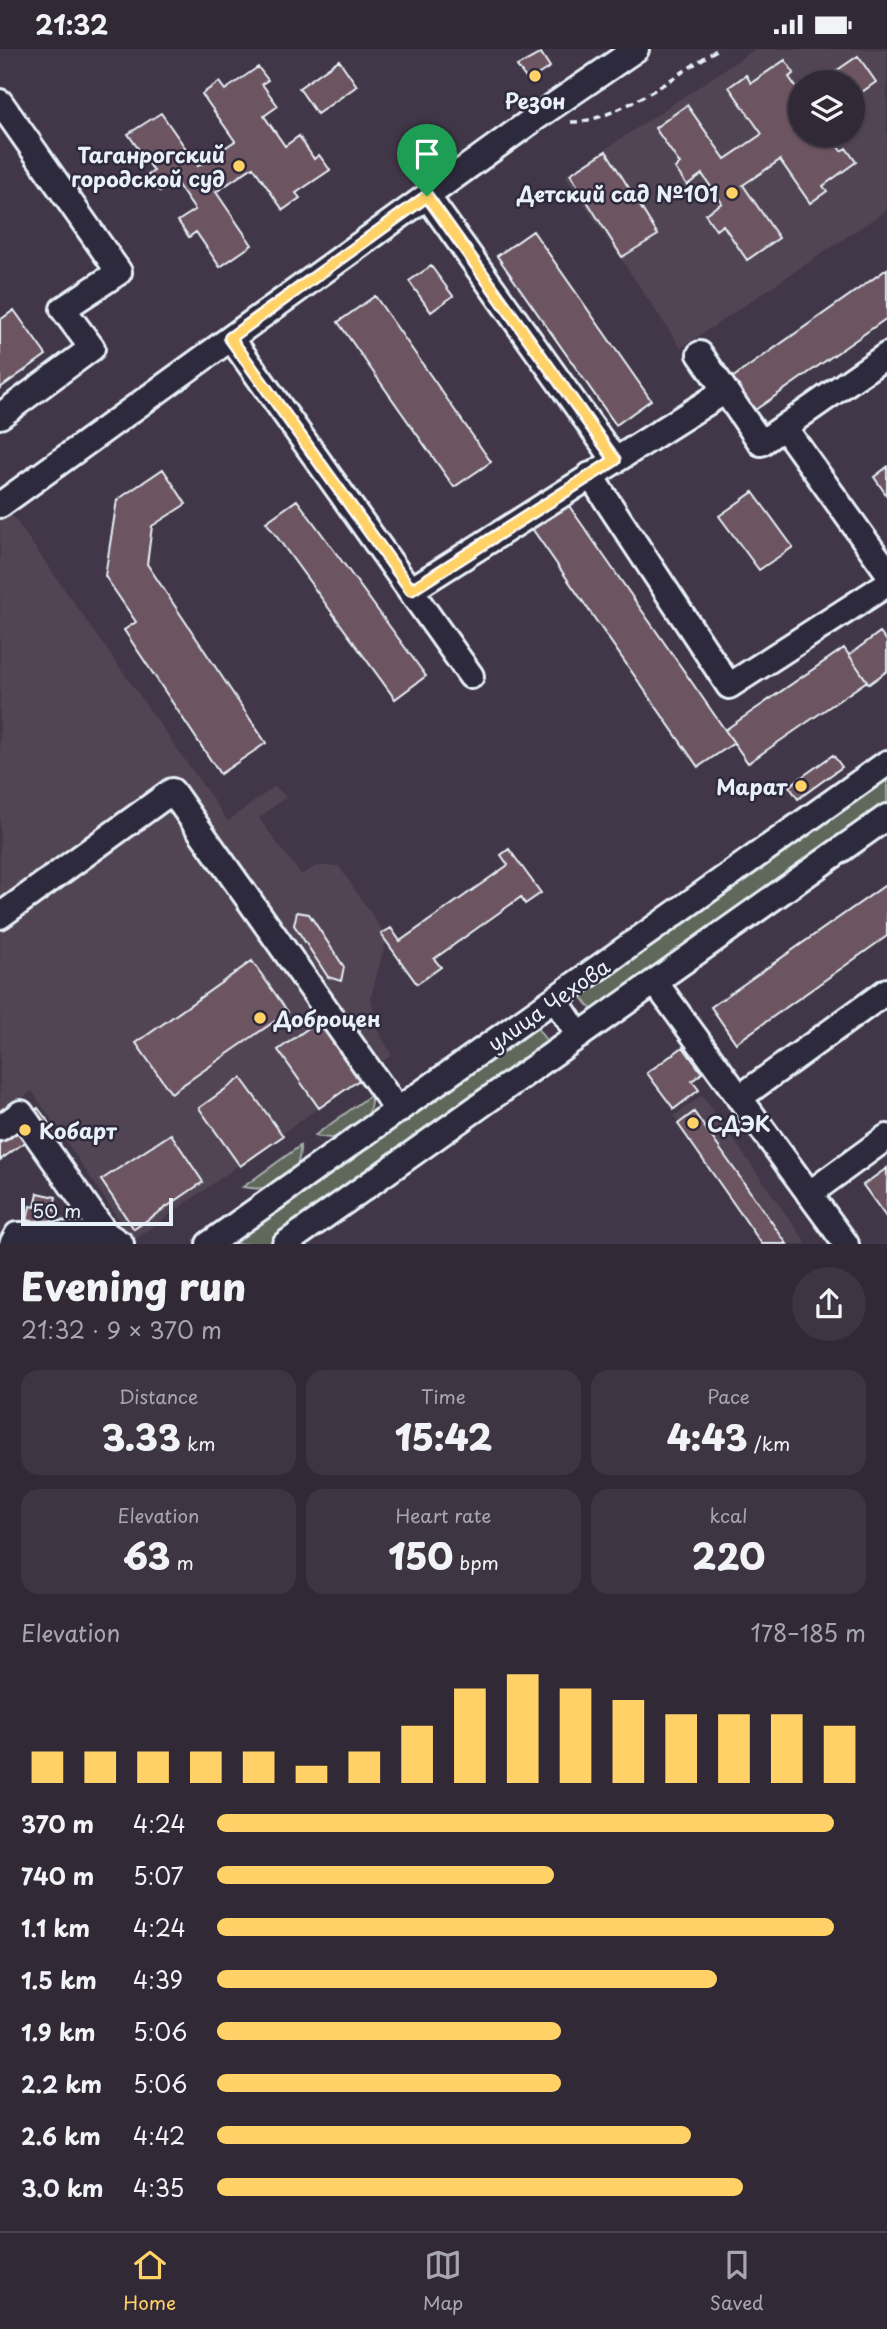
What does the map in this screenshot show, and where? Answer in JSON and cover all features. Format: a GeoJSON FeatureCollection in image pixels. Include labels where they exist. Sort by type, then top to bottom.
{"type":"FeatureCollection","features":[{"type":"Feature","properties":{"kind":"street"},"geometry":{"type":"LineString","coordinates":[[0,505],[427,196],[636,49]]}},
{"type":"Feature","properties":{"kind":"street"},"geometry":{"type":"LineString","coordinates":[[0,102],[119,272],[63,309],[92,348],[0,416]]}},
{"type":"Feature","properties":{"kind":"street"},"geometry":{"type":"LineString","coordinates":[[427,196],[615,460]]}},
{"type":"Feature","properties":{"kind":"street"},"geometry":{"type":"LineString","coordinates":[[230,338],[471,676]]}},
{"type":"Feature","properties":{"kind":"street"},"geometry":{"type":"LineString","coordinates":[[700,354],[761,443],[887,355]]}},
{"type":"Feature","properties":{"kind":"street"},"geometry":{"type":"LineString","coordinates":[[411,590],[725,391]]}},
{"type":"Feature","properties":{"kind":"street"},"geometry":{"type":"LineString","coordinates":[[784,427],[887,571]]}},
{"type":"Feature","properties":{"kind":"street"},"geometry":{"type":"LineString","coordinates":[[590,475],[729,686],[887,584]]}},
{"type":"Feature","properties":{"kind":"street","name":"улица Чехова"},"geometry":{"type":"LineString","coordinates":[[209,1244],[887,763]]}},
{"type":"Feature","properties":{"kind":"street"},"geometry":{"type":"LineString","coordinates":[[0,916],[172,791],[398,1111]]}},
{"type":"Feature","properties":{"kind":"street","name":"улица Чехова"},"geometry":{"type":"LineString","coordinates":[[285,1244],[887,817]]}},
{"type":"Feature","properties":{"kind":"street"},"geometry":{"type":"LineString","coordinates":[[655,982],[846,1244]]}},
{"type":"Feature","properties":{"kind":"street"},"geometry":{"type":"LineString","coordinates":[[555,999],[579,1036]]}},
{"type":"Feature","properties":{"kind":"street"},"geometry":{"type":"LineString","coordinates":[[739,1098],[883,1001]]}},
{"type":"Feature","properties":{"kind":"street"},"geometry":{"type":"LineString","coordinates":[[0,1128],[21,1113],[113,1239]]}},
{"type":"Feature","properties":{"kind":"street"},"geometry":{"type":"LineString","coordinates":[[809,1194],[887,1137]]}},
{"type":"Feature","properties":{"kind":"street"},"geometry":{"type":"LineString","coordinates":[[10,1240],[113,1239]]}},
{"type":"Feature","properties":{"kind":"path"},"geometry":{"type":"LineString","coordinates":[[565,121],[588,122],[636,99],[718,49]]}},
{"type":"Feature","properties":{"kind":"shaded area","name":"Детский сад №101"},"geometry":{"type":"Polygon","coordinates":[[[755,49],[887,49],[887,210],[681,348],[565,176],[755,49]]]}},
{"type":"Feature","properties":{"kind":"shaded area"},"geometry":{"type":"Polygon","coordinates":[[[5,505],[228,821],[275,786],[286,797],[259,818],[301,875],[316,866],[339,866],[387,937],[371,997],[377,1029],[392,1055],[133,1241],[32,1091],[0,1113],[0,508],[5,505]]]}},
{"type":"Feature","properties":{"kind":"shaded area"},"geometry":{"type":"Polygon","coordinates":[[[702,1095],[807,1244],[764,1244],[674,1116],[702,1095]]]}},
{"type":"Feature","properties":{"kind":"green space"},"geometry":{"type":"Polygon","coordinates":[[[887,776],[887,806],[594,1013],[579,993],[887,776]]]}},
{"type":"Feature","properties":{"kind":"green space"},"geometry":{"type":"Polygon","coordinates":[[[535,1025],[550,1046],[272,1244],[228,1244],[535,1025]]]}},
{"type":"Feature","properties":{"kind":"green space"},"geometry":{"type":"Polygon","coordinates":[[[371,1095],[367,1118],[358,1126],[339,1139],[314,1136],[371,1095]]]}},
{"type":"Feature","properties":{"kind":"green space"},"geometry":{"type":"Polygon","coordinates":[[[300,1146],[296,1167],[283,1181],[265,1188],[243,1187],[300,1146]]]}},
{"type":"Feature","properties":{"kind":"building"},"geometry":{"type":"Polygon","coordinates":[[[541,53],[550,67],[528,81],[517,66],[541,53]]]}},
{"type":"Feature","properties":{"kind":"building"},"geometry":{"type":"Polygon","coordinates":[[[858,56],[876,82],[865,90],[865,70],[838,70],[858,56]]]}},
{"type":"Feature","properties":{"kind":"building"},"geometry":{"type":"Polygon","coordinates":[[[339,60],[357,86],[317,114],[299,88],[339,60]]]}},
{"type":"Feature","properties":{"kind":"building"},"geometry":{"type":"Polygon","coordinates":[[[785,60],[792,70],[788,70],[788,147],[838,147],[841,151],[846,148],[856,162],[823,186],[827,191],[810,203],[780,160],[743,185],[779,238],[747,260],[723,225],[716,230],[705,214],[722,203],[702,174],[687,185],[675,168],[680,164],[655,128],[687,105],[725,159],[762,134],[729,87],[746,75],[751,83],[785,60]]]}},
{"type":"Feature","properties":{"kind":"building","name":"Таганрогский городской суд"},"geometry":{"type":"Polygon","coordinates":[[[258,67],[268,80],[262,84],[278,106],[264,116],[285,146],[299,136],[314,159],[319,155],[330,170],[296,193],[300,198],[283,210],[253,167],[216,192],[252,245],[220,267],[196,232],[189,237],[178,221],[195,210],[175,181],[160,192],[148,175],[154,171],[128,134],[161,113],[198,166],[235,141],[202,94],[219,82],[225,90],[258,67]]]}},
{"type":"Feature","properties":{"kind":"building"},"geometry":{"type":"Polygon","coordinates":[[[606,151],[658,235],[622,257],[570,174],[606,151]]]}},
{"type":"Feature","properties":{"kind":"building"},"geometry":{"type":"Polygon","coordinates":[[[533,231],[651,400],[616,425],[497,256],[533,231]]]}},
{"type":"Feature","properties":{"kind":"building"},"geometry":{"type":"Polygon","coordinates":[[[431,266],[453,296],[431,312],[409,281],[431,266]]]}},
{"type":"Feature","properties":{"kind":"building"},"geometry":{"type":"Polygon","coordinates":[[[887,269],[887,318],[755,410],[732,378],[887,269]]]}},
{"type":"Feature","properties":{"kind":"building"},"geometry":{"type":"Polygon","coordinates":[[[375,296],[491,462],[454,487],[338,322],[375,296]]]}},
{"type":"Feature","properties":{"kind":"building"},"geometry":{"type":"Polygon","coordinates":[[[14,310],[46,355],[0,388],[0,320],[14,310]]]}},
{"type":"Feature","properties":{"kind":"building"},"geometry":{"type":"Polygon","coordinates":[[[887,467],[887,496],[874,477],[887,467]]]}},
{"type":"Feature","properties":{"kind":"building"},"geometry":{"type":"Polygon","coordinates":[[[163,469],[186,504],[152,526],[147,564],[266,743],[220,774],[124,630],[136,622],[105,576],[117,500],[163,469]]]}},
{"type":"Feature","properties":{"kind":"building"},"geometry":{"type":"Polygon","coordinates":[[[753,492],[793,547],[759,570],[719,516],[753,492]]]}},
{"type":"Feature","properties":{"kind":"building"},"geometry":{"type":"Polygon","coordinates":[[[297,500],[426,676],[395,699],[266,522],[297,500]]]}},
{"type":"Feature","properties":{"kind":"building"},"geometry":{"type":"Polygon","coordinates":[[[567,503],[734,743],[698,767],[531,527],[567,503]]]}},
{"type":"Feature","properties":{"kind":"building"},"geometry":{"type":"Polygon","coordinates":[[[880,632],[887,641],[887,671],[869,684],[849,655],[880,632]]]}},
{"type":"Feature","properties":{"kind":"building"},"geometry":{"type":"Polygon","coordinates":[[[844,648],[867,681],[748,763],[725,730],[844,648]]]}},
{"type":"Feature","properties":{"kind":"building"},"geometry":{"type":"Polygon","coordinates":[[[833,755],[842,767],[798,799],[789,786],[833,755]]]}},
{"type":"Feature","properties":{"kind":"building"},"geometry":{"type":"Polygon","coordinates":[[[509,849],[541,893],[525,904],[521,897],[434,959],[441,967],[417,984],[381,934],[391,928],[400,941],[508,865],[501,855],[509,849]]]}},
{"type":"Feature","properties":{"kind":"building"},"geometry":{"type":"Polygon","coordinates":[[[887,884],[887,936],[736,1043],[711,1007],[887,884]]]}},
{"type":"Feature","properties":{"kind":"building"},"geometry":{"type":"Polygon","coordinates":[[[297,912],[309,914],[344,967],[341,981],[328,977],[294,925],[297,912]]]}},
{"type":"Feature","properties":{"kind":"building"},"geometry":{"type":"Polygon","coordinates":[[[252,961],[288,1012],[171,1093],[136,1043],[252,961]]]}},
{"type":"Feature","properties":{"kind":"building"},"geometry":{"type":"Polygon","coordinates":[[[321,1019],[362,1078],[319,1108],[278,1050],[321,1019]]]}},
{"type":"Feature","properties":{"kind":"building"},"geometry":{"type":"Polygon","coordinates":[[[683,1047],[702,1073],[692,1081],[699,1090],[674,1109],[647,1073],[683,1047]]]}},
{"type":"Feature","properties":{"kind":"building"},"geometry":{"type":"Polygon","coordinates":[[[241,1078],[283,1136],[240,1166],[199,1108],[241,1078]]]}},
{"type":"Feature","properties":{"kind":"building","name":"Кобарт"},"geometry":{"type":"Polygon","coordinates":[[[38,1108],[50,1124],[0,1160],[0,1135],[38,1108]]]}},
{"type":"Feature","properties":{"kind":"building"},"geometry":{"type":"Polygon","coordinates":[[[694,1112],[787,1244],[762,1244],[678,1124],[694,1112]]]}},
{"type":"Feature","properties":{"kind":"building"},"geometry":{"type":"Polygon","coordinates":[[[171,1134],[203,1182],[134,1229],[101,1180],[171,1134]]]}},
{"type":"Feature","properties":{"kind":"building"},"geometry":{"type":"Polygon","coordinates":[[[887,1168],[887,1216],[886,1217],[863,1185],[887,1168]]]}},
{"type":"Feature","properties":{"kind":"building","name":"Кобарт"},"geometry":{"type":"Polygon","coordinates":[[[38,1193],[56,1197],[53,1210],[35,1207],[38,1193]]]}},
{"type":"Feature","properties":{"kind":"building"},"geometry":{"type":"Polygon","coordinates":[[[30,1206],[58,1211],[51,1244],[23,1244],[30,1206]]]}},
{"type":"Feature","properties":{"kind":"place","name":"Резон"},"geometry":{"type":"Point","coordinates":[535,76]}},
{"type":"Feature","properties":{"kind":"place","name":"Таганрогский городской суд"},"geometry":{"type":"Point","coordinates":[239,166]}},
{"type":"Feature","properties":{"kind":"place","name":"Детский сад №101"},"geometry":{"type":"Point","coordinates":[732,193]}},
{"type":"Feature","properties":{"kind":"place","name":"Марат"},"geometry":{"type":"Point","coordinates":[801,786]}},
{"type":"Feature","properties":{"kind":"place","name":"Доброцен"},"geometry":{"type":"Point","coordinates":[260,1018]}},
{"type":"Feature","properties":{"kind":"place","name":"СДЭК"},"geometry":{"type":"Point","coordinates":[693,1123]}},
{"type":"Feature","properties":{"kind":"place","name":"Кобарт"},"geometry":{"type":"Point","coordinates":[25,1130]}},
{"type":"Feature","properties":{"kind":"route"},"geometry":{"type":"LineString","coordinates":[[427,196],[615,460],[411,590],[230,338],[427,196]]}}]}
